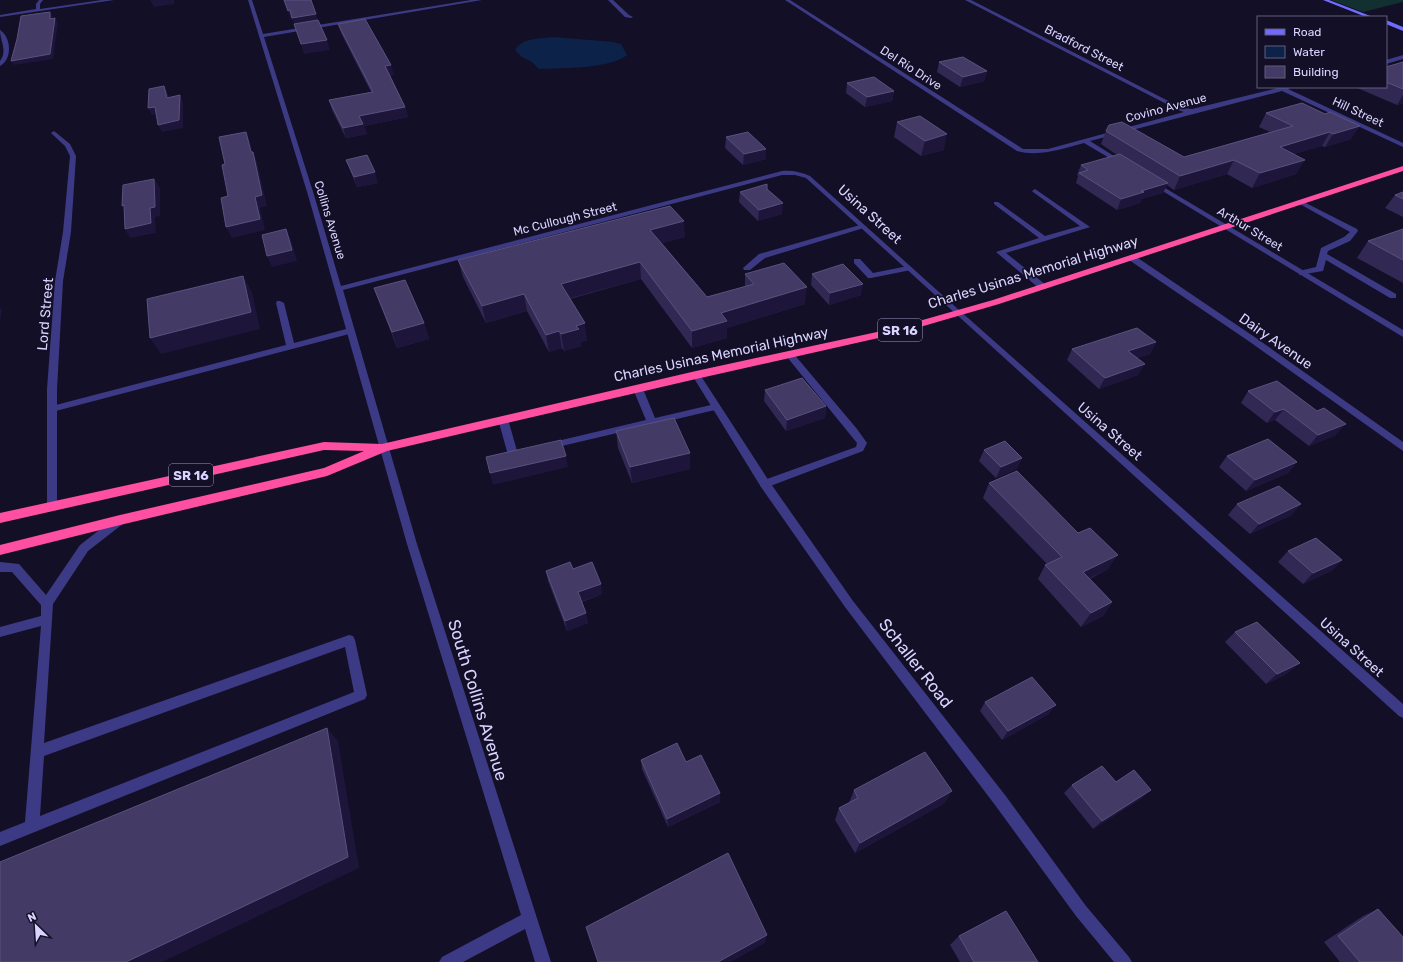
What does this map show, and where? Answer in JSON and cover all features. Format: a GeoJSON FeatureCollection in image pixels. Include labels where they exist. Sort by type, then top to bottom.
{"type":"FeatureCollection","features":[{"type":"Feature","properties":{"kind":"highway","name":"Charles Usinas Memorial Highway"},"geometry":{"type":"LineString","coordinates":[[0,550],[120,520],[327,472],[384,447],[696,375],[892,332],[1043,287],[1403,168]]}},
{"type":"Feature","properties":{"kind":"highway","name":"Charles Usinas Memorial Highway"},"geometry":{"type":"LineString","coordinates":[[0,518],[324,446],[384,447]]}},
{"type":"Feature","properties":{"kind":"street"},"geometry":{"type":"LineString","coordinates":[[38,10],[38,4],[41,0]]}},
{"type":"Feature","properties":{"kind":"street"},"geometry":{"type":"LineString","coordinates":[[0,16],[112,0]]}},
{"type":"Feature","properties":{"kind":"street","name":"Collins Avenue"},"geometry":{"type":"LineString","coordinates":[[250,0],[339,289],[384,447]]}},
{"type":"Feature","properties":{"kind":"street"},"geometry":{"type":"LineString","coordinates":[[261,36],[480,0]]}},
{"type":"Feature","properties":{"kind":"street"},"geometry":{"type":"LineString","coordinates":[[610,0],[631,18]]}},
{"type":"Feature","properties":{"kind":"street","name":"Del Rio Drive"},"geometry":{"type":"LineString","coordinates":[[787,0],[972,121],[1019,150],[1025,152]]}},
{"type":"Feature","properties":{"kind":"street","name":"Bradford Street"},"geometry":{"type":"LineString","coordinates":[[967,0],[1180,109],[1193,111]]}},
{"type":"Feature","properties":{"kind":"street"},"geometry":{"type":"LineString","coordinates":[[1325,0],[1368,16]]}},
{"type":"Feature","properties":{"kind":"street"},"geometry":{"type":"LineString","coordinates":[[1387,22],[1403,29]]}},
{"type":"Feature","properties":{"kind":"street"},"geometry":{"type":"LineString","coordinates":[[0,32],[7,48],[6,57],[0,64]]}},
{"type":"Feature","properties":{"kind":"street"},"geometry":{"type":"LineString","coordinates":[[1387,62],[1403,57]]}},
{"type":"Feature","properties":{"kind":"street","name":"Covino Avenue"},"geometry":{"type":"LineString","coordinates":[[1025,152],[1032,153],[1048,151],[1193,111],[1286,88]]}},
{"type":"Feature","properties":{"kind":"street","name":"Hill Street"},"geometry":{"type":"LineString","coordinates":[[1286,88],[1403,145]]}},
{"type":"Feature","properties":{"kind":"street","name":"Lord Street"},"geometry":{"type":"LineString","coordinates":[[52,506],[52,389],[60,281],[68,225],[73,156],[68,146],[54,133]]}},
{"type":"Feature","properties":{"kind":"street"},"geometry":{"type":"LineString","coordinates":[[1085,141],[1132,170]]}},
{"type":"Feature","properties":{"kind":"street","name":"Mc Cullough Street"},"geometry":{"type":"LineString","coordinates":[[339,289],[782,173],[797,173]]}},
{"type":"Feature","properties":{"kind":"street","name":"Usina Street"},"geometry":{"type":"LineString","coordinates":[[797,173],[808,177],[1021,372],[1231,556],[1403,712]]}},
{"type":"Feature","properties":{"kind":"street","name":"Arthur Street"},"geometry":{"type":"LineString","coordinates":[[1145,178],[1403,334]]}},
{"type":"Feature","properties":{"kind":"street"},"geometry":{"type":"LineString","coordinates":[[1035,191],[1086,227],[1000,252],[1043,287]]}},
{"type":"Feature","properties":{"kind":"street"},"geometry":{"type":"LineString","coordinates":[[1300,202],[1354,231],[1347,239],[1324,250],[1320,270],[1302,273]]}},
{"type":"Feature","properties":{"kind":"street"},"geometry":{"type":"LineString","coordinates":[[996,203],[1044,239]]}},
{"type":"Feature","properties":{"kind":"street"},"geometry":{"type":"LineString","coordinates":[[747,268],[762,256],[863,227]]}},
{"type":"Feature","properties":{"kind":"street"},"geometry":{"type":"LineString","coordinates":[[1323,256],[1393,296]]}},
{"type":"Feature","properties":{"kind":"street","name":"Dairy Avenue"},"geometry":{"type":"LineString","coordinates":[[1132,258],[1253,340],[1403,447]]}},
{"type":"Feature","properties":{"kind":"street"},"geometry":{"type":"LineString","coordinates":[[857,261],[871,276],[908,268]]}},
{"type":"Feature","properties":{"kind":"street"},"geometry":{"type":"LineString","coordinates":[[280,303],[290,346]]}},
{"type":"Feature","properties":{"kind":"street"},"geometry":{"type":"LineString","coordinates":[[52,409],[134,389],[350,331]]}},
{"type":"Feature","properties":{"kind":"street"},"geometry":{"type":"LineString","coordinates":[[765,484],[860,450],[862,443],[854,431],[790,355]]}},
{"type":"Feature","properties":{"kind":"street","name":"Schaller Road"},"geometry":{"type":"LineString","coordinates":[[696,375],[765,484],[849,604],[1000,800],[1081,911],[1124,962]]}},
{"type":"Feature","properties":{"kind":"street"},"geometry":{"type":"LineString","coordinates":[[638,389],[652,422]]}},
{"type":"Feature","properties":{"kind":"street"},"geometry":{"type":"LineString","coordinates":[[503,419],[513,455],[716,407]]}},
{"type":"Feature","properties":{"kind":"street","name":"South Collins Avenue"},"geometry":{"type":"LineString","coordinates":[[384,447],[412,544],[542,962]]}},
{"type":"Feature","properties":{"kind":"street"},"geometry":{"type":"LineString","coordinates":[[32,826],[47,603],[84,548],[120,520]]}},
{"type":"Feature","properties":{"kind":"street"},"geometry":{"type":"LineString","coordinates":[[0,567],[15,567],[47,603]]}},
{"type":"Feature","properties":{"kind":"street"},"geometry":{"type":"LineString","coordinates":[[0,632],[47,619]]}},
{"type":"Feature","properties":{"kind":"street"},"geometry":{"type":"LineString","coordinates":[[0,839],[361,695],[349,640],[38,752]]}},
{"type":"Feature","properties":{"kind":"street"},"geometry":{"type":"LineString","coordinates":[[447,962],[529,919]]}},
{"type":"Feature","properties":{"kind":"green space"},"geometry":{"type":"Polygon","coordinates":[[[1331,0],[1403,0],[1403,2],[1363,12],[1331,0]]]}},
{"type":"Feature","properties":{"kind":"water"},"geometry":{"type":"Polygon","coordinates":[[[554,37],[613,42],[621,44],[627,55],[619,60],[598,65],[572,68],[539,69],[515,50],[522,43],[527,41],[554,37]]]}},
{"type":"Feature","properties":{"kind":"building"},"geometry":{"type":"Polygon","coordinates":[[[284,0],[311,0],[316,14],[292,18],[290,10],[288,11],[284,0]]]}},
{"type":"Feature","properties":{"kind":"building"},"geometry":{"type":"Polygon","coordinates":[[[50,12],[50,19],[55,18],[50,54],[11,61],[21,16],[50,12]]]}},
{"type":"Feature","properties":{"kind":"building"},"geometry":{"type":"Polygon","coordinates":[[[365,19],[391,65],[385,66],[405,107],[359,116],[363,124],[343,128],[329,100],[373,92],[338,24],[365,19]]]}},
{"type":"Feature","properties":{"kind":"building"},"geometry":{"type":"Polygon","coordinates":[[[318,20],[327,40],[301,44],[294,24],[318,20]]]}},
{"type":"Feature","properties":{"kind":"building"},"geometry":{"type":"Polygon","coordinates":[[[963,57],[987,71],[963,77],[939,62],[963,57]]]}},
{"type":"Feature","properties":{"kind":"building"},"geometry":{"type":"Polygon","coordinates":[[[1403,62],[1403,89],[1387,82],[1387,67],[1403,62]]]}},
{"type":"Feature","properties":{"kind":"building"},"geometry":{"type":"Polygon","coordinates":[[[874,77],[894,91],[867,97],[847,83],[874,77]]]}},
{"type":"Feature","properties":{"kind":"building"},"geometry":{"type":"Polygon","coordinates":[[[164,86],[167,98],[180,95],[179,120],[158,125],[155,107],[148,108],[149,89],[164,86]]]}},
{"type":"Feature","properties":{"kind":"building"},"geometry":{"type":"Polygon","coordinates":[[[1302,103],[1325,114],[1330,112],[1360,126],[1333,134],[1330,132],[1280,147],[1305,160],[1260,173],[1234,160],[1180,176],[1106,131],[1109,125],[1122,122],[1184,157],[1293,126],[1266,113],[1302,103]]]}},
{"type":"Feature","properties":{"kind":"building"},"geometry":{"type":"Polygon","coordinates":[[[920,116],[947,134],[925,141],[897,122],[920,116]]]}},
{"type":"Feature","properties":{"kind":"building"},"geometry":{"type":"Polygon","coordinates":[[[246,132],[251,152],[253,152],[262,195],[255,197],[260,219],[226,227],[221,198],[228,196],[222,165],[225,164],[219,137],[246,132]]]}},
{"type":"Feature","properties":{"kind":"building"},"geometry":{"type":"Polygon","coordinates":[[[748,132],[766,149],[744,154],[726,137],[748,132]]]}},
{"type":"Feature","properties":{"kind":"building"},"geometry":{"type":"Polygon","coordinates":[[[1120,154],[1168,183],[1121,199],[1079,173],[1088,170],[1081,165],[1120,154]]]}},
{"type":"Feature","properties":{"kind":"building"},"geometry":{"type":"Polygon","coordinates":[[[367,155],[375,172],[354,177],[346,160],[367,155]]]}},
{"type":"Feature","properties":{"kind":"building"},"geometry":{"type":"Polygon","coordinates":[[[154,179],[155,207],[150,208],[151,223],[125,229],[124,205],[122,206],[123,185],[154,179]]]}},
{"type":"Feature","properties":{"kind":"building"},"geometry":{"type":"Polygon","coordinates":[[[767,184],[767,189],[783,203],[759,210],[740,192],[767,184]]]}},
{"type":"Feature","properties":{"kind":"building"},"geometry":{"type":"Polygon","coordinates":[[[1403,192],[1403,199],[1395,195],[1403,192]]]}},
{"type":"Feature","properties":{"kind":"building"},"geometry":{"type":"Polygon","coordinates":[[[670,206],[684,221],[650,230],[707,297],[754,284],[745,274],[784,263],[807,287],[721,313],[727,321],[692,331],[640,262],[561,284],[585,323],[576,326],[579,329],[561,334],[559,331],[546,335],[524,294],[482,306],[458,260],[670,206]]]}},
{"type":"Feature","properties":{"kind":"building"},"geometry":{"type":"Polygon","coordinates":[[[286,229],[292,250],[267,256],[262,235],[286,229]]]}},
{"type":"Feature","properties":{"kind":"building"},"geometry":{"type":"Polygon","coordinates":[[[1403,229],[1403,260],[1368,241],[1403,229]]]}},
{"type":"Feature","properties":{"kind":"building"},"geometry":{"type":"Polygon","coordinates":[[[843,264],[863,284],[830,293],[812,274],[843,264]]]}},
{"type":"Feature","properties":{"kind":"building"},"geometry":{"type":"Polygon","coordinates":[[[243,276],[251,312],[150,338],[147,299],[243,276]]]}},
{"type":"Feature","properties":{"kind":"building"},"geometry":{"type":"Polygon","coordinates":[[[405,280],[424,323],[392,332],[374,288],[405,280]]]}},
{"type":"Feature","properties":{"kind":"building"},"geometry":{"type":"Polygon","coordinates":[[[1137,328],[1156,342],[1128,351],[1145,364],[1105,378],[1072,349],[1137,328]]]}},
{"type":"Feature","properties":{"kind":"building"},"geometry":{"type":"Polygon","coordinates":[[[802,378],[826,406],[787,420],[765,390],[802,378]]]}},
{"type":"Feature","properties":{"kind":"building"},"geometry":{"type":"Polygon","coordinates":[[[1277,381],[1317,411],[1324,408],[1346,424],[1318,435],[1284,409],[1275,412],[1248,391],[1277,381]]]}},
{"type":"Feature","properties":{"kind":"building"},"geometry":{"type":"Polygon","coordinates":[[[674,418],[690,453],[630,467],[616,431],[674,418]]]}},
{"type":"Feature","properties":{"kind":"building"},"geometry":{"type":"Polygon","coordinates":[[[1268,439],[1297,462],[1255,480],[1227,456],[1268,439]]]}},
{"type":"Feature","properties":{"kind":"building"},"geometry":{"type":"Polygon","coordinates":[[[561,440],[566,456],[490,473],[486,457],[561,440]]]}},
{"type":"Feature","properties":{"kind":"building"},"geometry":{"type":"Polygon","coordinates":[[[1005,441],[1022,458],[1001,467],[984,450],[1005,441]]]}},
{"type":"Feature","properties":{"kind":"building"},"geometry":{"type":"Polygon","coordinates":[[[1017,471],[1078,533],[1090,528],[1118,555],[1083,572],[1112,602],[1091,613],[1045,565],[1062,557],[989,483],[1017,471]]]}},
{"type":"Feature","properties":{"kind":"building"},"geometry":{"type":"Polygon","coordinates":[[[1279,486],[1301,504],[1259,524],[1237,504],[1279,486]]]}},
{"type":"Feature","properties":{"kind":"building"},"geometry":{"type":"Polygon","coordinates":[[[1316,538],[1342,560],[1313,573],[1288,551],[1316,538]]]}},
{"type":"Feature","properties":{"kind":"building"},"geometry":{"type":"Polygon","coordinates":[[[570,562],[573,569],[592,562],[601,584],[578,592],[586,613],[565,621],[546,571],[570,562]]]}},
{"type":"Feature","properties":{"kind":"building"},"geometry":{"type":"Polygon","coordinates":[[[1257,622],[1300,663],[1277,674],[1235,632],[1257,622]]]}},
{"type":"Feature","properties":{"kind":"building"},"geometry":{"type":"Polygon","coordinates":[[[1032,677],[1056,705],[1008,731],[985,702],[1032,677]]]}},
{"type":"Feature","properties":{"kind":"building"},"geometry":{"type":"Polygon","coordinates":[[[327,728],[348,857],[126,962],[0,962],[0,862],[327,728]]]}},
{"type":"Feature","properties":{"kind":"building"},"geometry":{"type":"Polygon","coordinates":[[[677,743],[686,762],[701,755],[720,793],[667,819],[641,760],[677,743]]]}},
{"type":"Feature","properties":{"kind":"building"},"geometry":{"type":"Polygon","coordinates":[[[925,752],[952,791],[860,843],[839,808],[858,798],[854,790],[925,752]]]}},
{"type":"Feature","properties":{"kind":"building"},"geometry":{"type":"Polygon","coordinates":[[[1102,766],[1116,782],[1134,770],[1151,790],[1102,821],[1072,785],[1102,766]]]}},
{"type":"Feature","properties":{"kind":"building"},"geometry":{"type":"Polygon","coordinates":[[[728,853],[767,935],[718,962],[598,962],[586,927],[728,853]]]}},
{"type":"Feature","properties":{"kind":"building"},"geometry":{"type":"Polygon","coordinates":[[[1378,909],[1403,937],[1403,962],[1360,962],[1338,936],[1378,909]]]}},
{"type":"Feature","properties":{"kind":"building"},"geometry":{"type":"Polygon","coordinates":[[[1006,911],[1038,962],[974,962],[959,936],[1006,911]]]}}]}
